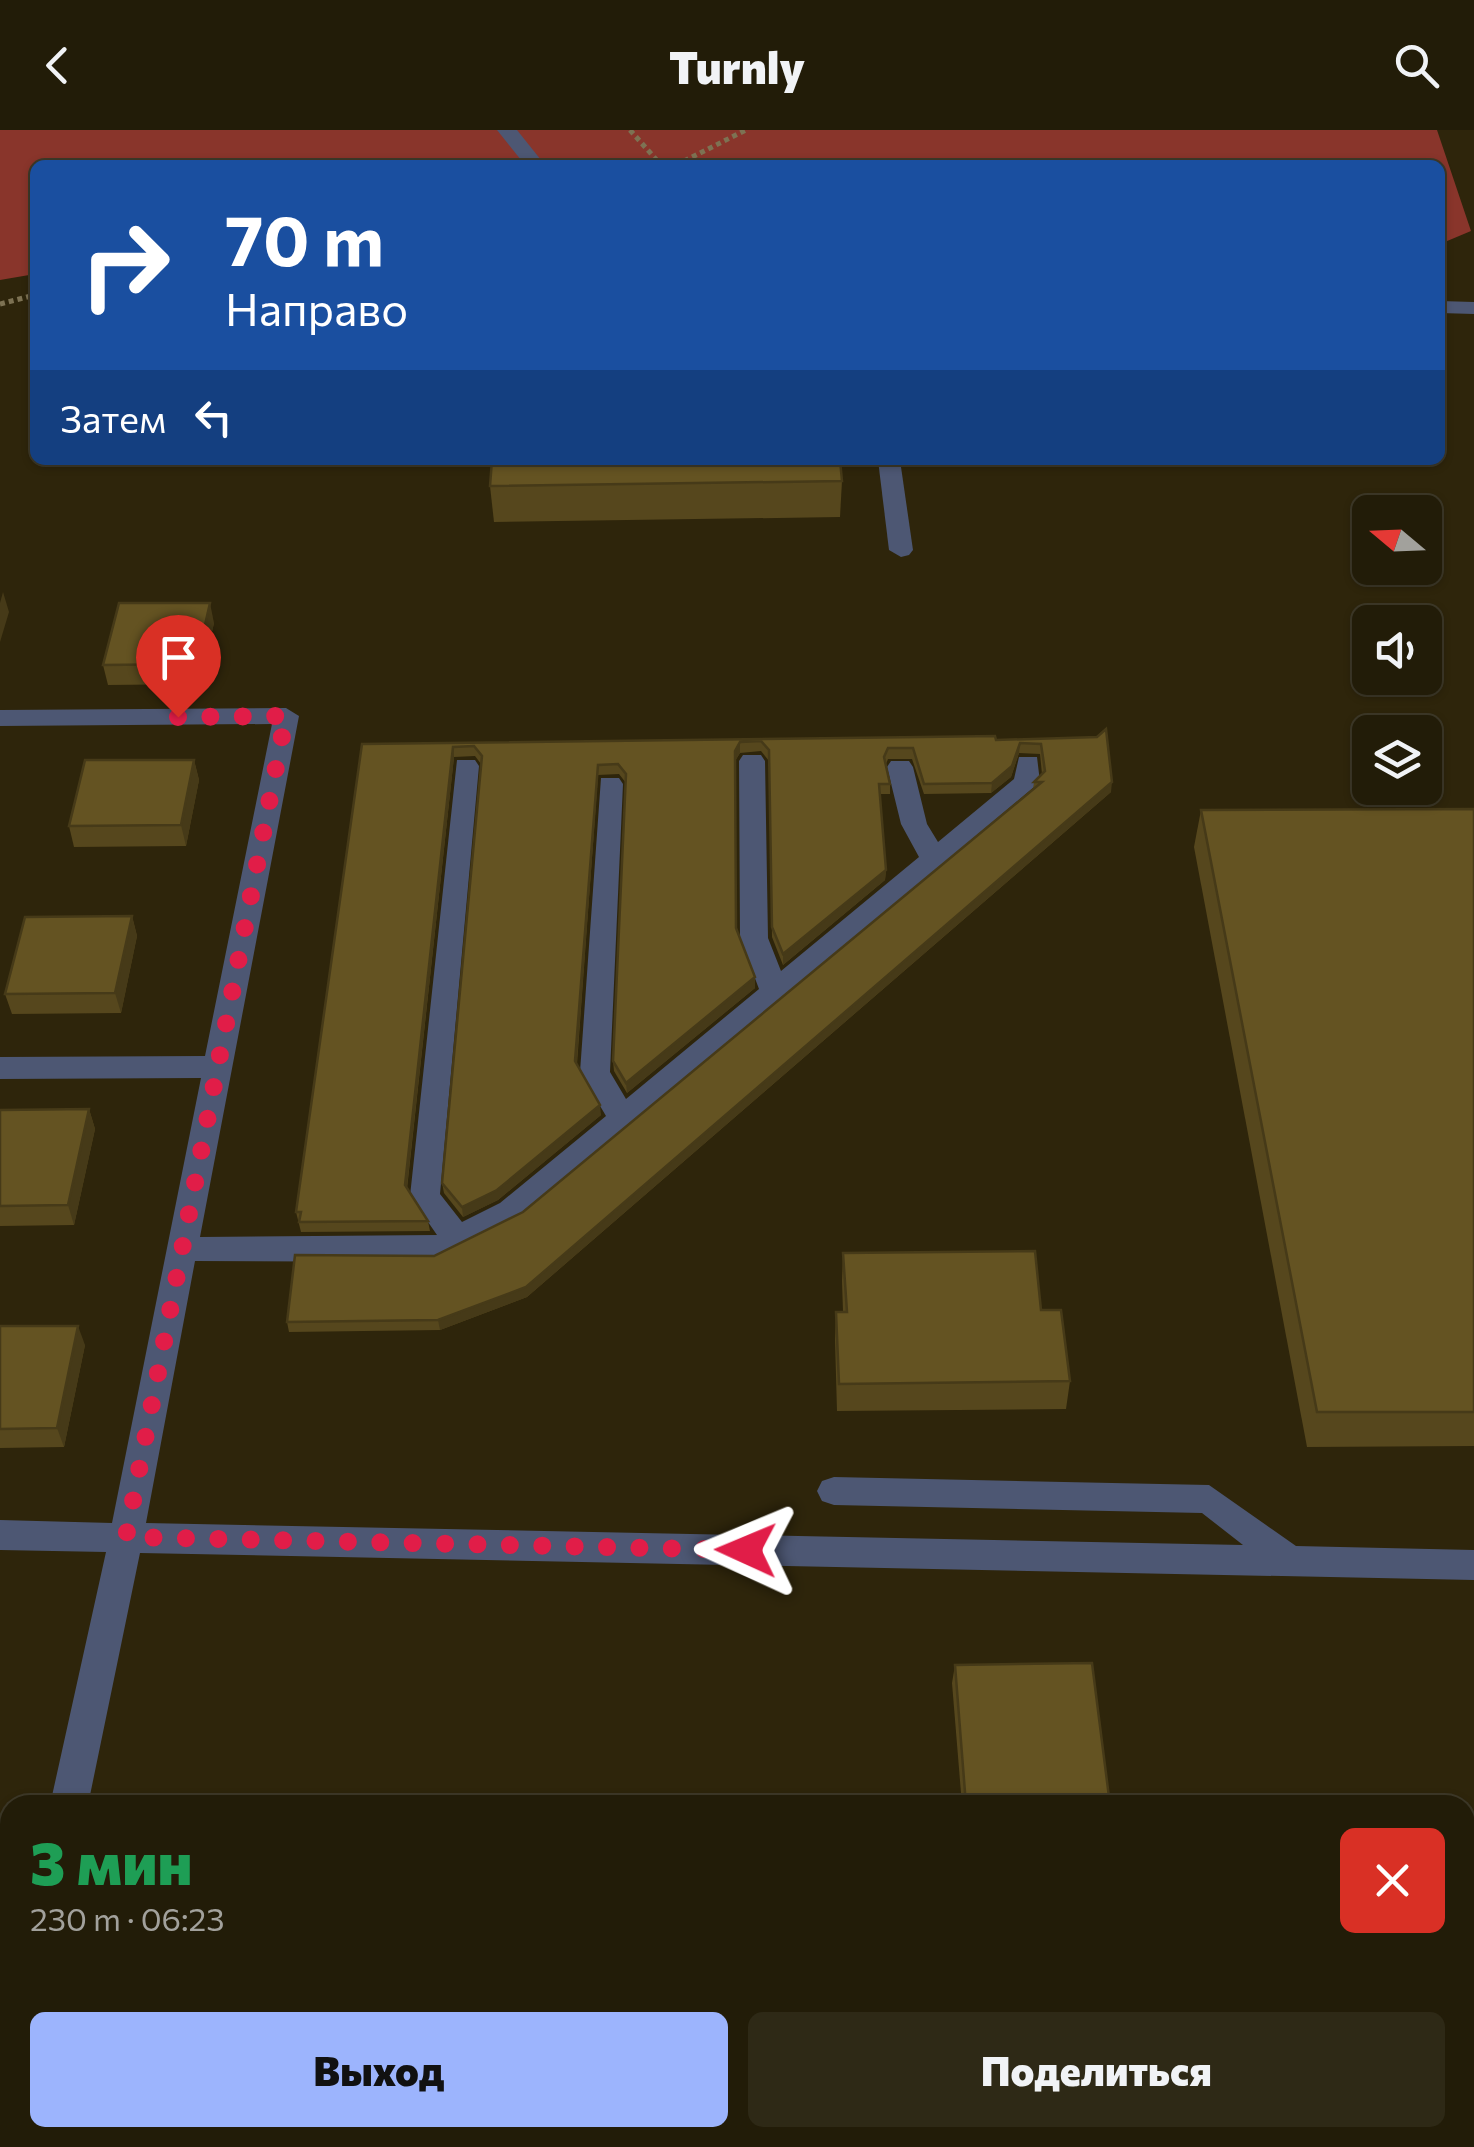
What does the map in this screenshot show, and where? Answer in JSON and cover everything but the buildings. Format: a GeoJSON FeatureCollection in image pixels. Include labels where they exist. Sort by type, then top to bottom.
{"type":"FeatureCollection","features":[{"type":"Feature","properties":{"kind":"street"},"geometry":{"type":"LineString","coordinates":[[507,130],[531,160]]}},
{"type":"Feature","properties":{"kind":"street"},"geometry":{"type":"LineString","coordinates":[[1445,308],[1474,308]]}},
{"type":"Feature","properties":{"kind":"street"},"geometry":{"type":"LineString","coordinates":[[890,465],[901,550]]}},
{"type":"Feature","properties":{"kind":"street"},"geometry":{"type":"LineString","coordinates":[[0,718],[286,716],[126,1537],[71,1795]]}},
{"type":"Feature","properties":{"kind":"street"},"geometry":{"type":"LineString","coordinates":[[752,761],[754,938],[774,991]]}},
{"type":"Feature","properties":{"kind":"street"},"geometry":{"type":"LineString","coordinates":[[182,1249],[436,1250],[511,1211],[1027,782],[1028,763]]}},
{"type":"Feature","properties":{"kind":"street"},"geometry":{"type":"LineString","coordinates":[[457,1239],[425,1196],[466,766]]}},
{"type":"Feature","properties":{"kind":"street"},"geometry":{"type":"LineString","coordinates":[[900,767],[914,824],[934,858]]}},
{"type":"Feature","properties":{"kind":"street"},"geometry":{"type":"LineString","coordinates":[[610,784],[595,1072],[622,1118]]}},
{"type":"Feature","properties":{"kind":"street"},"geometry":{"type":"LineString","coordinates":[[0,1068],[218,1068]]}},
{"type":"Feature","properties":{"kind":"street"},"geometry":{"type":"LineString","coordinates":[[834,1491],[1209,1499],[1289,1561]]}},
{"type":"Feature","properties":{"kind":"street"},"geometry":{"type":"LineString","coordinates":[[0,1535],[1474,1565]]}},
{"type":"Feature","properties":{"kind":"path"},"geometry":{"type":"LineString","coordinates":[[630,130],[657,160]]}},
{"type":"Feature","properties":{"kind":"path"},"geometry":{"type":"LineString","coordinates":[[686,160],[746,130]]}},
{"type":"Feature","properties":{"kind":"path"},"geometry":{"type":"LineString","coordinates":[[0,304],[30,297]]}},
{"type":"Feature","properties":{"kind":"shaded area"},"geometry":{"type":"Polygon","coordinates":[[[0,130],[1437,130],[1471,231],[1445,242],[1445,160],[30,160],[30,275],[0,280],[0,130]]]}},
{"type":"Feature","properties":{"kind":"route"},"geometry":{"type":"LineString","coordinates":[[178,717],[286,716],[126,1537],[746,1550]]}}]}
